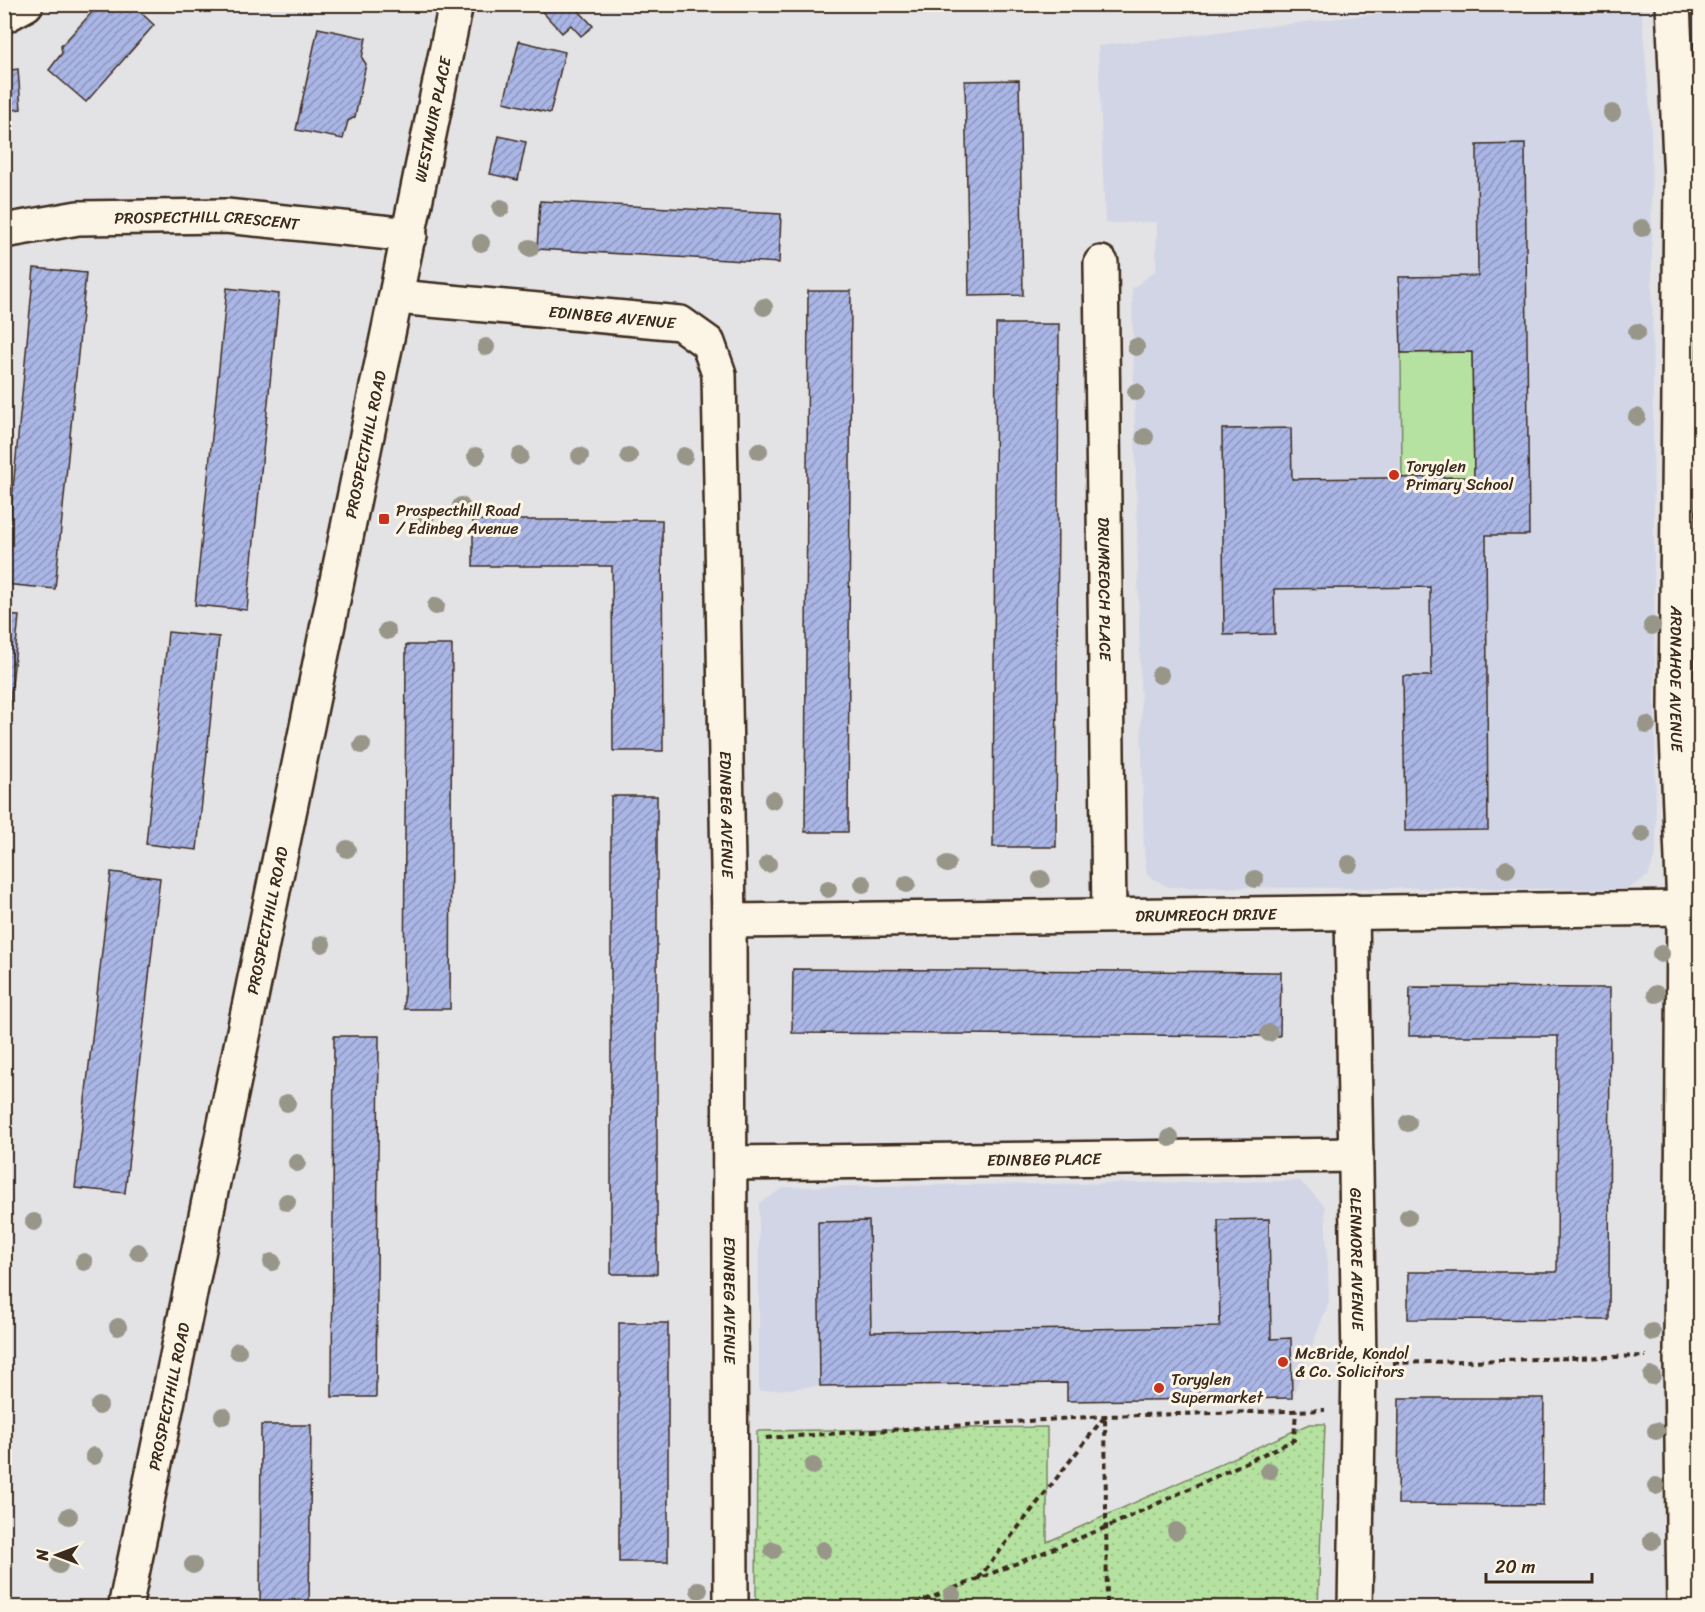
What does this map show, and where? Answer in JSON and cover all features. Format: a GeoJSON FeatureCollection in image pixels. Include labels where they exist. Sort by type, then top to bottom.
{"type":"FeatureCollection","features":[{"type":"Feature","properties":{"kind":"street"},"geometry":{"type":"LineString","coordinates":[[4,16],[26,4]]}},
{"type":"Feature","properties":{"kind":"street","name":"WESTMUIR PLACE"},"geometry":{"type":"LineString","coordinates":[[410,235],[456,4]]}},
{"type":"Feature","properties":{"kind":"street","name":"ARDNAHOE AVENUE"},"geometry":{"type":"LineString","coordinates":[[1673,4],[1691,182],[1688,709],[1684,908],[1682,1355],[1684,1608]]}},
{"type":"Feature","properties":{"kind":"street","name":"PROSPECTHILL CRESCENT"},"geometry":{"type":"LineString","coordinates":[[4,231],[78,218],[226,216],[410,235]]}},
{"type":"Feature","properties":{"kind":"street","name":"PROSPECTHILL ROAD"},"geometry":{"type":"LineString","coordinates":[[125,1608],[410,235]]}},
{"type":"Feature","properties":{"kind":"street","name":"DRUMREOCH PLACE"},"geometry":{"type":"LineString","coordinates":[[1101,263],[1109,915]]}},
{"type":"Feature","properties":{"kind":"street","name":"EDINBEG AVENUE"},"geometry":{"type":"LineString","coordinates":[[397,297],[680,323],[708,343],[719,374],[729,921],[731,1608]]}},
{"type":"Feature","properties":{"kind":"street","name":"DRUMREOCH DRIVE"},"geometry":{"type":"LineString","coordinates":[[729,921],[1684,908]]}},
{"type":"Feature","properties":{"kind":"street","name":"GLENMORE AVENUE"},"geometry":{"type":"LineString","coordinates":[[1352,911],[1359,1364],[1354,1608]]}},
{"type":"Feature","properties":{"kind":"street","name":"EDINBEG PLACE"},"geometry":{"type":"LineString","coordinates":[[730,1163],[1356,1155]]}},
{"type":"Feature","properties":{"kind":"path"},"geometry":{"type":"LineString","coordinates":[[1359,1364],[1682,1355]]}},
{"type":"Feature","properties":{"kind":"path"},"geometry":{"type":"LineString","coordinates":[[729,1441],[1105,1416],[1358,1408]]}},
{"type":"Feature","properties":{"kind":"path"},"geometry":{"type":"LineString","coordinates":[[904,1608],[1107,1527],[1294,1440],[1296,1410]]}},
{"type":"Feature","properties":{"kind":"path"},"geometry":{"type":"LineString","coordinates":[[1105,1416],[1107,1608]]}},
{"type":"Feature","properties":{"kind":"path"},"geometry":{"type":"LineString","coordinates":[[977,1580],[1105,1416]]}},
{"type":"Feature","properties":{"kind":"shaded area","name":"Toryglen Primary School"},"geometry":{"type":"Polygon","coordinates":[[[1452,5],[1641,5],[1651,124],[1656,853],[1648,876],[1627,889],[1168,887],[1147,875],[1144,852],[1132,289],[1156,270],[1157,222],[1105,223],[1098,46],[1452,5]]]}},
{"type":"Feature","properties":{"kind":"shaded area"},"geometry":{"type":"Polygon","coordinates":[[[1300,1181],[1325,1206],[1329,1301],[1292,1398],[1067,1401],[1066,1383],[820,1386],[759,1391],[759,1203],[785,1187],[1300,1181]]]}},
{"type":"Feature","properties":{"kind":"green space"},"geometry":{"type":"Polygon","coordinates":[[[1472,352],[1474,477],[1402,478],[1401,353],[1472,352]]]}},
{"type":"Feature","properties":{"kind":"green space"},"geometry":{"type":"Polygon","coordinates":[[[1309,1424],[1325,1424],[1318,1607],[756,1607],[757,1431],[1047,1427],[1047,1542],[1309,1424]]]}},
{"type":"Feature","properties":{"kind":"building"},"geometry":{"type":"Polygon","coordinates":[[[108,4],[132,4],[154,25],[86,102],[49,70],[62,53],[61,46],[97,7],[105,8],[108,4]]]}},
{"type":"Feature","properties":{"kind":"building"},"geometry":{"type":"Polygon","coordinates":[[[324,4],[348,4],[347,9],[324,4]]]}},
{"type":"Feature","properties":{"kind":"building"},"geometry":{"type":"Polygon","coordinates":[[[535,4],[586,4],[579,11],[593,26],[581,36],[571,25],[562,33],[535,4]]]}},
{"type":"Feature","properties":{"kind":"building"},"geometry":{"type":"Polygon","coordinates":[[[318,28],[366,38],[362,58],[366,64],[355,117],[348,121],[343,139],[296,130],[318,28]]]}},
{"type":"Feature","properties":{"kind":"building"},"geometry":{"type":"Polygon","coordinates":[[[519,41],[565,52],[550,113],[504,102],[519,41]]]}},
{"type":"Feature","properties":{"kind":"building"},"geometry":{"type":"Polygon","coordinates":[[[18,69],[21,109],[4,111],[4,71],[18,69]]]}},
{"type":"Feature","properties":{"kind":"building"},"geometry":{"type":"Polygon","coordinates":[[[1019,80],[1023,295],[969,296],[965,81],[1019,80]]]}},
{"type":"Feature","properties":{"kind":"building"},"geometry":{"type":"Polygon","coordinates":[[[499,136],[526,142],[518,180],[490,174],[499,136]]]}},
{"type":"Feature","properties":{"kind":"building"},"geometry":{"type":"Polygon","coordinates":[[[1525,144],[1529,535],[1486,535],[1488,830],[1405,831],[1403,676],[1431,676],[1430,587],[1274,589],[1275,634],[1224,635],[1222,429],[1291,428],[1292,479],[1474,477],[1472,352],[1401,353],[1399,277],[1478,276],[1477,145],[1525,144]]]}},
{"type":"Feature","properties":{"kind":"building"},"geometry":{"type":"Polygon","coordinates":[[[540,201],[781,214],[779,263],[537,249],[540,201]]]}},
{"type":"Feature","properties":{"kind":"building"},"geometry":{"type":"Polygon","coordinates":[[[34,268],[86,273],[55,589],[4,584],[34,268]]]}},
{"type":"Feature","properties":{"kind":"building"},"geometry":{"type":"Polygon","coordinates":[[[227,288],[279,294],[247,610],[195,605],[227,288]]]}},
{"type":"Feature","properties":{"kind":"building"},"geometry":{"type":"Polygon","coordinates":[[[808,291],[851,291],[848,832],[805,832],[808,291]]]}},
{"type":"Feature","properties":{"kind":"building"},"geometry":{"type":"Polygon","coordinates":[[[996,324],[1059,324],[1056,847],[993,847],[996,324]]]}},
{"type":"Feature","properties":{"kind":"building"},"geometry":{"type":"Polygon","coordinates":[[[473,520],[662,520],[663,751],[613,751],[612,566],[473,566],[473,520]]]}},
{"type":"Feature","properties":{"kind":"building"},"geometry":{"type":"Polygon","coordinates":[[[4,615],[19,616],[4,765],[4,615]]]}},
{"type":"Feature","properties":{"kind":"building"},"geometry":{"type":"Polygon","coordinates":[[[168,632],[219,637],[197,850],[146,844],[168,632]]]}},
{"type":"Feature","properties":{"kind":"building"},"geometry":{"type":"Polygon","coordinates":[[[406,645],[452,645],[450,1009],[404,1009],[406,645]]]}},
{"type":"Feature","properties":{"kind":"building"},"geometry":{"type":"Polygon","coordinates":[[[611,796],[657,796],[657,1274],[611,1274],[611,796]]]}},
{"type":"Feature","properties":{"kind":"building"},"geometry":{"type":"Polygon","coordinates":[[[111,872],[160,878],[125,1193],[75,1188],[111,872]]]}},
{"type":"Feature","properties":{"kind":"building"},"geometry":{"type":"Polygon","coordinates":[[[793,969],[1281,972],[1280,1036],[792,1033],[793,969]]]}},
{"type":"Feature","properties":{"kind":"building"},"geometry":{"type":"Polygon","coordinates":[[[1410,987],[1610,988],[1609,1320],[1408,1319],[1408,1272],[1557,1272],[1558,1036],[1409,1036],[1410,987]]]}},
{"type":"Feature","properties":{"kind":"building"},"geometry":{"type":"Polygon","coordinates":[[[334,1036],[379,1036],[376,1397],[332,1397],[334,1036]]]}},
{"type":"Feature","properties":{"kind":"building"},"geometry":{"type":"Polygon","coordinates":[[[1269,1219],[1271,1339],[1291,1338],[1292,1398],[1067,1401],[1067,1383],[820,1386],[818,1222],[869,1221],[871,1332],[1220,1327],[1218,1220],[1269,1219]]]}},
{"type":"Feature","properties":{"kind":"building"},"geometry":{"type":"Polygon","coordinates":[[[619,1323],[668,1323],[668,1562],[619,1562],[619,1323]]]}},
{"type":"Feature","properties":{"kind":"building"},"geometry":{"type":"Polygon","coordinates":[[[1399,1398],[1544,1398],[1543,1505],[1398,1504],[1399,1398]]]}},
{"type":"Feature","properties":{"kind":"building"},"geometry":{"type":"Polygon","coordinates":[[[261,1425],[311,1425],[309,1608],[260,1608],[261,1425]]]}},
{"type":"Feature","properties":{"kind":"place","name":"Toryglen Primary School"},"geometry":{"type":"Point","coordinates":[1394,475]}},
{"type":"Feature","properties":{"kind":"place","name":"Prospecthill Road / Edinbeg Avenue"},"geometry":{"type":"Point","coordinates":[384,519]}},
{"type":"Feature","properties":{"kind":"place","name":"McBride, Kondol & Co. Solicitors"},"geometry":{"type":"Point","coordinates":[1283,1362]}},
{"type":"Feature","properties":{"kind":"place","name":"Toryglen Supermarket"},"geometry":{"type":"Point","coordinates":[1159,1388]}}]}
